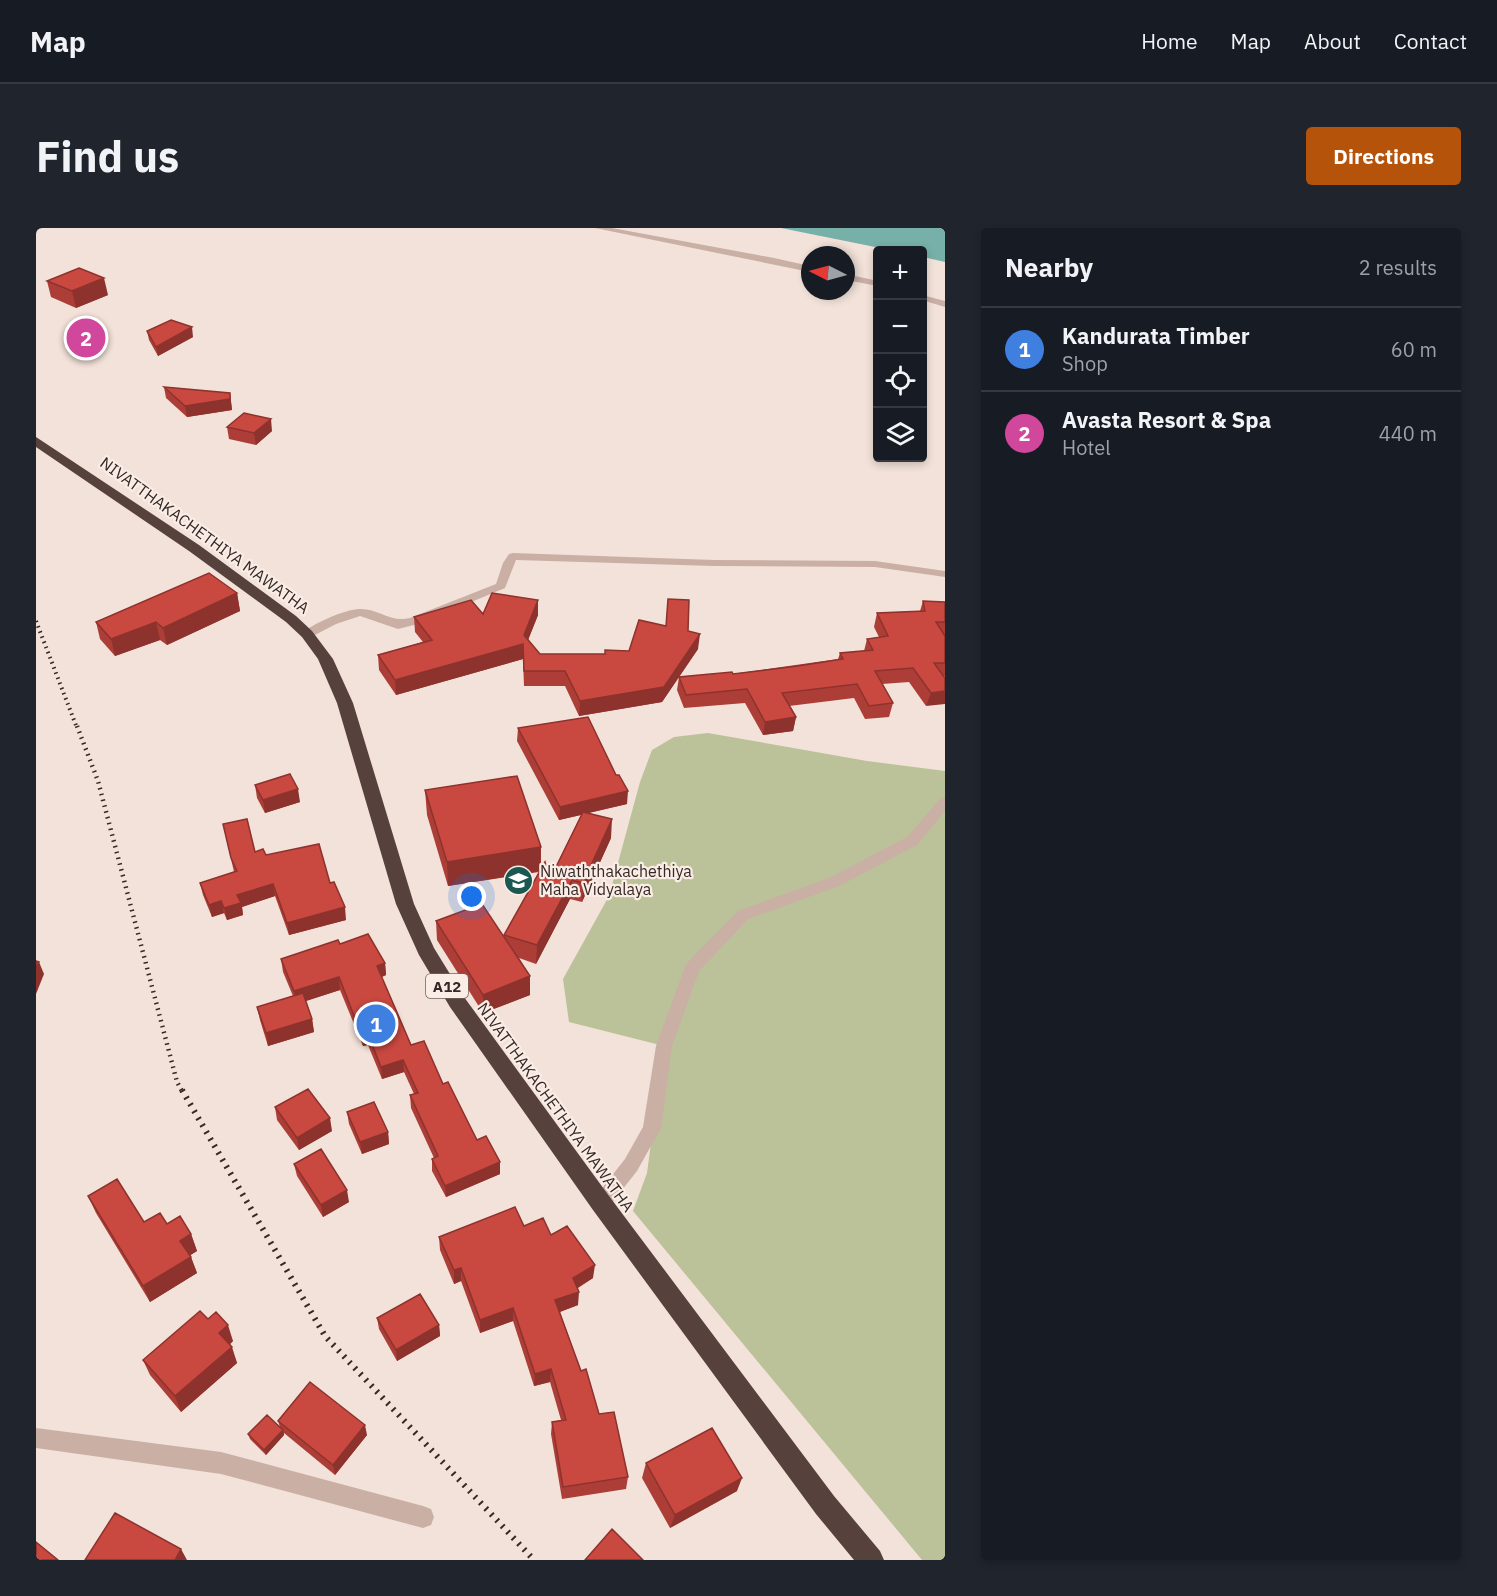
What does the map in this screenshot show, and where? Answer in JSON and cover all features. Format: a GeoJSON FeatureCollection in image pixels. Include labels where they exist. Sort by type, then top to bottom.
{"type":"FeatureCollection","features":[{"type":"Feature","properties":{"kind":"highway","name":"NIVATTHAKACHETHIYA MAWATHA"},"geometry":{"type":"LineString","coordinates":[[36,441],[194,548],[291,619],[307,634],[325,658],[345,703],[405,904],[426,950],[457,1002],[601,1203],[825,1505],[871,1560]]}},
{"type":"Feature","properties":{"kind":"street"},"geometry":{"type":"LineString","coordinates":[[599,228],[801,267]]}},
{"type":"Feature","properties":{"kind":"street"},"geometry":{"type":"LineString","coordinates":[[855,279],[873,283]]}},
{"type":"Feature","properties":{"kind":"street"},"geometry":{"type":"LineString","coordinates":[[927,299],[945,304]]}},
{"type":"Feature","properties":{"kind":"street"},"geometry":{"type":"LineString","coordinates":[[307,634],[332,621],[360,612],[398,625],[414,621],[501,586],[506,578],[507,562],[513,556],[714,563],[875,564],[945,574]]}},
{"type":"Feature","properties":{"kind":"street"},"geometry":{"type":"LineString","coordinates":[[601,1203],[631,1165],[652,1128],[664,1046],[692,968],[743,915],[834,882],[912,842],[945,802]]}},
{"type":"Feature","properties":{"kind":"street"},"geometry":{"type":"LineString","coordinates":[[36,1438],[221,1464],[423,1517]]}},
{"type":"Feature","properties":{"kind":"green space"},"geometry":{"type":"Polygon","coordinates":[[[708,733],[867,761],[945,771],[945,1560],[922,1560],[633,1211],[647,1173],[664,1046],[569,1022],[563,979],[609,896],[640,782],[652,750],[674,737],[708,733]]]}},
{"type":"Feature","properties":{"kind":"water"},"geometry":{"type":"Polygon","coordinates":[[[781,228],[945,228],[945,262],[927,258],[927,246],[873,247],[781,228]]]}},
{"type":"Feature","properties":{"kind":"building"},"geometry":{"type":"Polygon","coordinates":[[[79,268],[104,278],[72,291],[47,281],[79,268]]]}},
{"type":"Feature","properties":{"kind":"building"},"geometry":{"type":"Polygon","coordinates":[[[171,320],[192,327],[156,347],[147,331],[171,320]]]}},
{"type":"Feature","properties":{"kind":"building"},"geometry":{"type":"Polygon","coordinates":[[[164,387],[230,393],[230,399],[185,406],[164,387]]]}},
{"type":"Feature","properties":{"kind":"building"},"geometry":{"type":"Polygon","coordinates":[[[244,413],[271,419],[254,433],[227,427],[244,413]]]}},
{"type":"Feature","properties":{"kind":"building"},"geometry":{"type":"Polygon","coordinates":[[[209,573],[237,593],[163,628],[156,622],[111,639],[96,622],[209,573]]]}},
{"type":"Feature","properties":{"kind":"building"},"geometry":{"type":"Polygon","coordinates":[[[492,593],[538,600],[524,635],[540,654],[605,654],[605,650],[629,651],[639,620],[666,626],[668,599],[689,600],[688,631],[700,634],[664,687],[580,701],[565,671],[524,671],[523,644],[395,680],[378,655],[432,640],[414,617],[471,600],[483,614],[492,593]]]}},
{"type":"Feature","properties":{"kind":"building"},"geometry":{"type":"Polygon","coordinates":[[[923,601],[945,602],[945,622],[936,622],[945,636],[945,663],[934,663],[945,678],[945,691],[931,693],[913,668],[875,671],[893,703],[869,706],[857,684],[782,693],[796,717],[765,722],[747,689],[686,695],[679,677],[732,672],[733,674],[798,666],[843,659],[840,653],[873,650],[867,639],[888,636],[877,613],[925,611],[923,601]]]}},
{"type":"Feature","properties":{"kind":"building"},"geometry":{"type":"Polygon","coordinates":[[[588,717],[616,775],[619,775],[628,791],[560,807],[518,728],[588,717]]]}},
{"type":"Feature","properties":{"kind":"building"},"geometry":{"type":"Polygon","coordinates":[[[290,774],[298,789],[263,800],[255,785],[290,774]]]}},
{"type":"Feature","properties":{"kind":"building"},"geometry":{"type":"Polygon","coordinates":[[[517,776],[541,847],[447,862],[425,790],[517,776]]]}},
{"type":"Feature","properties":{"kind":"building"},"geometry":{"type":"Polygon","coordinates":[[[583,812],[612,819],[583,883],[572,880],[537,945],[504,935],[545,862],[550,879],[583,812]]]}},
{"type":"Feature","properties":{"kind":"building"},"geometry":{"type":"Polygon","coordinates":[[[247,819],[255,852],[263,849],[266,855],[319,844],[330,883],[334,882],[345,907],[287,923],[273,884],[237,895],[241,903],[224,908],[221,901],[209,905],[200,883],[237,871],[231,858],[223,824],[247,819]]]}},
{"type":"Feature","properties":{"kind":"building"},"geometry":{"type":"Polygon","coordinates":[[[482,904],[530,976],[483,995],[436,921],[482,904]]]}},
{"type":"Feature","properties":{"kind":"building"},"geometry":{"type":"Polygon","coordinates":[[[368,934],[385,963],[377,966],[411,1045],[424,1041],[443,1084],[448,1082],[477,1140],[486,1136],[500,1162],[445,1186],[432,1159],[438,1156],[410,1095],[418,1093],[403,1060],[381,1067],[367,1032],[361,1034],[339,977],[294,991],[281,959],[338,940],[340,944],[368,934]]]}},
{"type":"Feature","properties":{"kind":"building"},"geometry":{"type":"Polygon","coordinates":[[[303,993],[312,1019],[266,1033],[257,1007],[303,993]]]}},
{"type":"Feature","properties":{"kind":"building"},"geometry":{"type":"Polygon","coordinates":[[[308,1089],[330,1118],[297,1138],[275,1107],[308,1089]]]}},
{"type":"Feature","properties":{"kind":"building"},"geometry":{"type":"Polygon","coordinates":[[[374,1102],[388,1132],[360,1142],[347,1112],[374,1102]]]}},
{"type":"Feature","properties":{"kind":"building"},"geometry":{"type":"Polygon","coordinates":[[[321,1149],[347,1190],[321,1205],[294,1164],[321,1149]]]}},
{"type":"Feature","properties":{"kind":"building"},"geometry":{"type":"Polygon","coordinates":[[[117,1179],[144,1222],[160,1213],[167,1224],[180,1216],[191,1234],[180,1241],[191,1257],[143,1286],[88,1196],[117,1179]]]}},
{"type":"Feature","properties":{"kind":"building"},"geometry":{"type":"Polygon","coordinates":[[[515,1207],[524,1226],[543,1218],[551,1235],[567,1226],[595,1265],[573,1278],[579,1292],[555,1300],[581,1371],[586,1369],[599,1414],[614,1412],[628,1477],[563,1487],[552,1422],[566,1420],[551,1369],[535,1374],[513,1308],[480,1320],[461,1268],[454,1270],[439,1237],[515,1207]]]}},
{"type":"Feature","properties":{"kind":"building"},"geometry":{"type":"Polygon","coordinates":[[[420,1294],[439,1325],[396,1350],[377,1318],[420,1294]]]}},
{"type":"Feature","properties":{"kind":"building"},"geometry":{"type":"Polygon","coordinates":[[[200,1311],[208,1319],[216,1312],[228,1325],[219,1333],[232,1347],[175,1396],[143,1360],[200,1311]]]}},
{"type":"Feature","properties":{"kind":"building"},"geometry":{"type":"Polygon","coordinates":[[[310,1382],[365,1425],[333,1465],[278,1421],[310,1382]]]}},
{"type":"Feature","properties":{"kind":"building"},"geometry":{"type":"Polygon","coordinates":[[[267,1415],[283,1430],[264,1450],[248,1434],[267,1415]]]}},
{"type":"Feature","properties":{"kind":"building"},"geometry":{"type":"Polygon","coordinates":[[[712,1428],[742,1478],[675,1515],[646,1463],[712,1428]]]}},
{"type":"Feature","properties":{"kind":"building"},"geometry":{"type":"Polygon","coordinates":[[[115,1513],[181,1549],[175,1560],[85,1560],[115,1513]]]}},
{"type":"Feature","properties":{"kind":"building"},"geometry":{"type":"Polygon","coordinates":[[[612,1529],[643,1560],[585,1560],[612,1529]]]}},
{"type":"Feature","properties":{"kind":"building"},"geometry":{"type":"Polygon","coordinates":[[[36,1542],[58,1560],[36,1560],[36,1542]]]}},
{"type":"Feature","properties":{"kind":"railway"},"geometry":{"type":"LineString","coordinates":[[36,621],[77,728]]}},
{"type":"Feature","properties":{"kind":"railway"},"geometry":{"type":"LineString","coordinates":[[77,726],[98,781],[177,1082],[182,1091]]}},
{"type":"Feature","properties":{"kind":"railway"},"geometry":{"type":"LineString","coordinates":[[182,1090],[325,1336],[534,1560]]}},
{"type":"Feature","properties":{"kind":"place","name":"Avasta Resort & Spa"},"geometry":{"type":"Point","coordinates":[86,338]}},
{"type":"Feature","properties":{"kind":"place","name":"Niwaththakachethiya Maha Vidyalaya"},"geometry":{"type":"Point","coordinates":[519,880]}},
{"type":"Feature","properties":{"kind":"place","name":"Kandurata Timber"},"geometry":{"type":"Point","coordinates":[376,1024]}}]}
